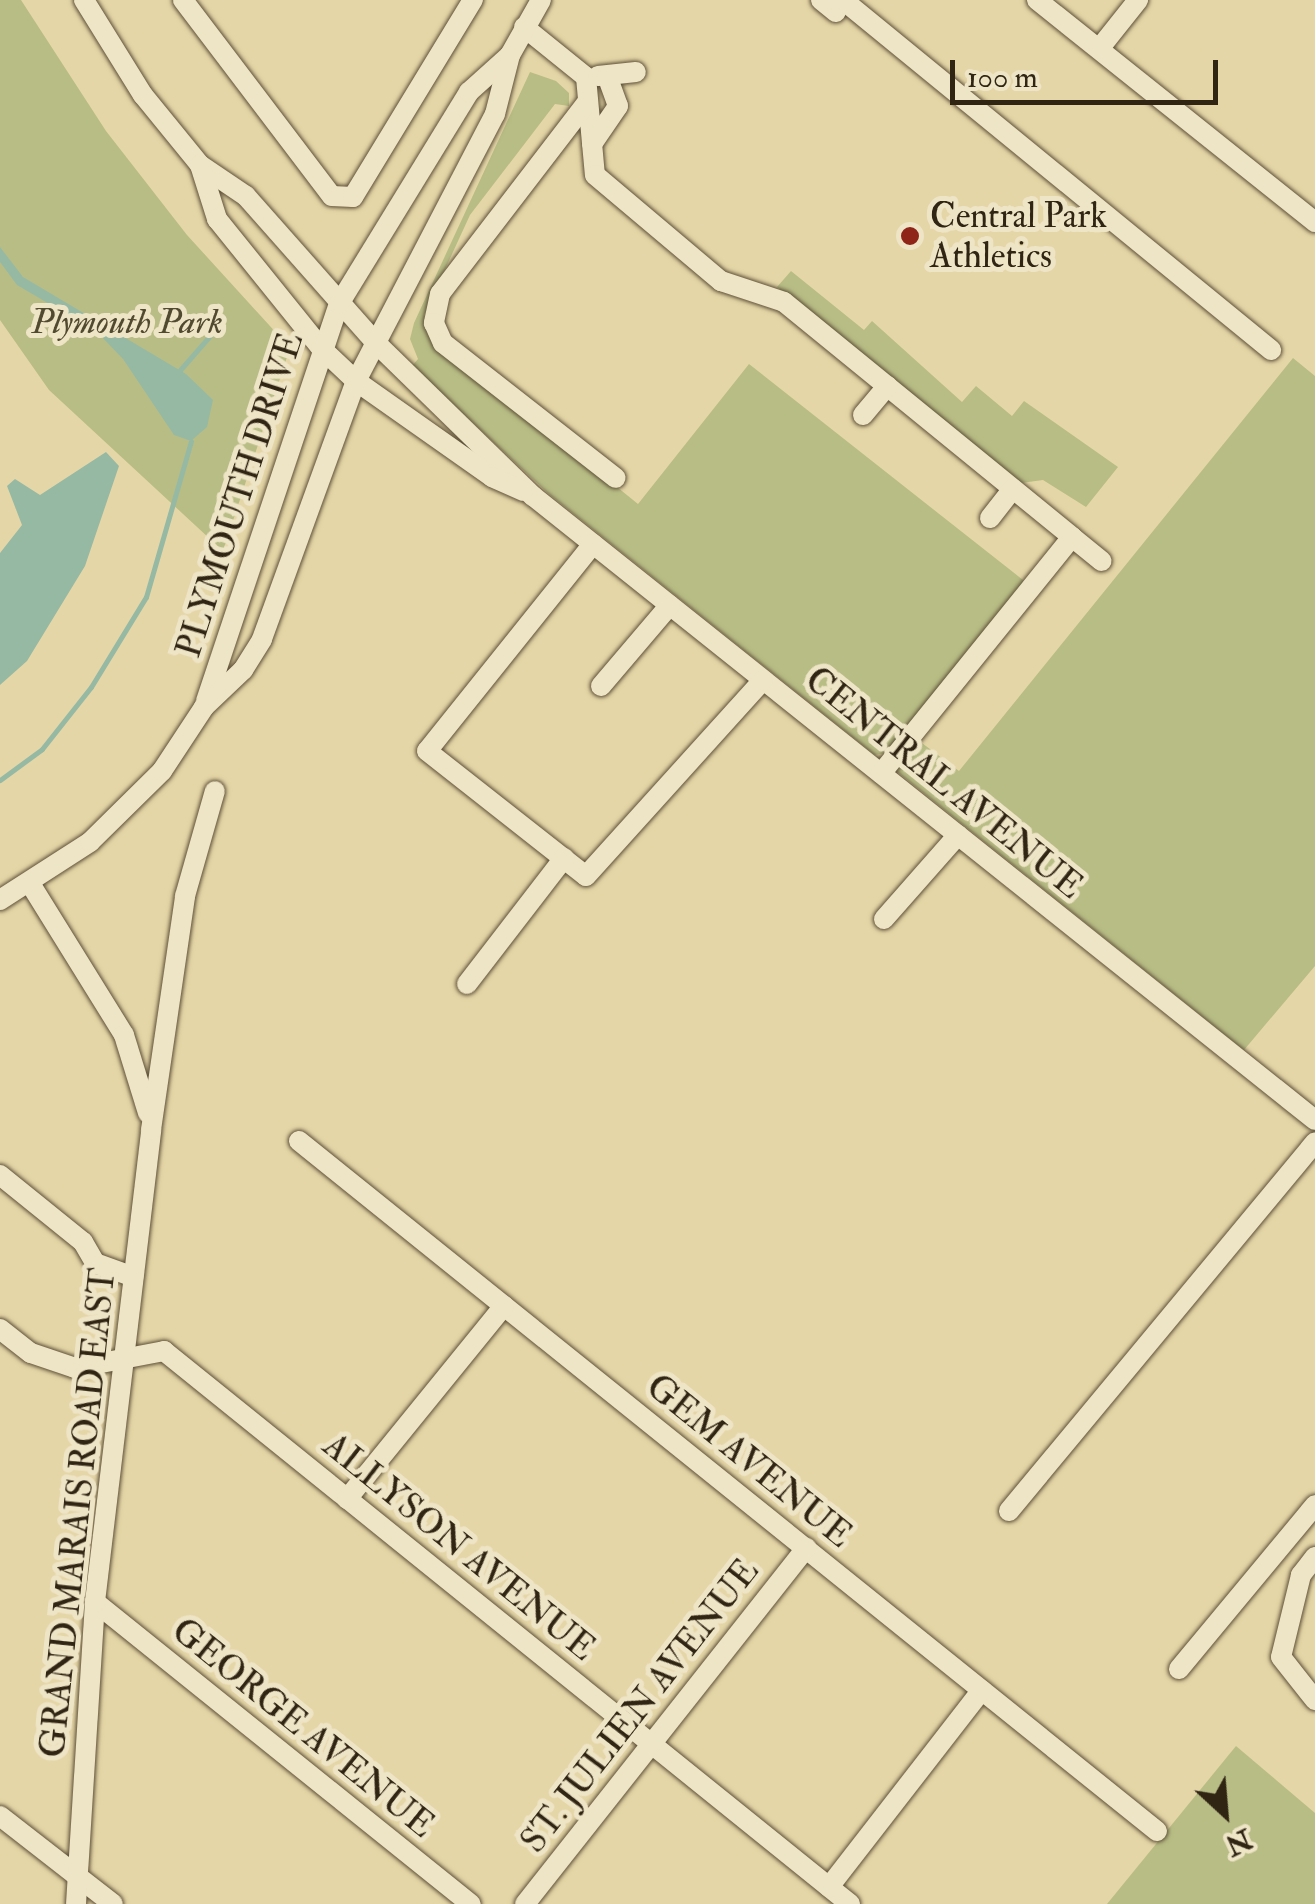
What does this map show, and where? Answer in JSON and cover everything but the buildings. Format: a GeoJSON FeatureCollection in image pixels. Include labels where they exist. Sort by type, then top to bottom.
{"type":"FeatureCollection","features":[{"type":"Feature","properties":{"kind":"street","name":"CENTRAL AVENUE"},"geometry":{"type":"LineString","coordinates":[[84,0],[142,94],[200,165],[246,196],[376,344],[534,496],[1315,1120]]}},
{"type":"Feature","properties":{"kind":"street"},"geometry":{"type":"LineString","coordinates":[[183,0],[332,196],[353,197],[473,0]]}},
{"type":"Feature","properties":{"kind":"street"},"geometry":{"type":"LineString","coordinates":[[510,55],[540,0]]}},
{"type":"Feature","properties":{"kind":"street"},"geometry":{"type":"LineString","coordinates":[[1037,0],[1315,222]]}},
{"type":"Feature","properties":{"kind":"street"},"geometry":{"type":"LineString","coordinates":[[1100,49],[1138,0]]}},
{"type":"Feature","properties":{"kind":"street"},"geometry":{"type":"LineString","coordinates":[[833,4],[1271,350]]}},
{"type":"Feature","properties":{"kind":"street"},"geometry":{"type":"LineString","coordinates":[[524,28],[596,76],[618,106],[592,144]]}},
{"type":"Feature","properties":{"kind":"street","name":"PLYMOUTH DRIVE"},"geometry":{"type":"LineString","coordinates":[[204,707],[321,348],[339,304],[469,92],[510,55]]}},
{"type":"Feature","properties":{"kind":"street","name":"PLYMOUTH DRIVE"},"geometry":{"type":"LineString","coordinates":[[0,900],[31,885],[90,842],[162,771],[204,707],[243,670],[262,639],[356,381],[494,114],[510,55]]}},
{"type":"Feature","properties":{"kind":"street"},"geometry":{"type":"LineString","coordinates":[[596,76],[636,72]]}},
{"type":"Feature","properties":{"kind":"street"},"geometry":{"type":"LineString","coordinates":[[596,76],[588,102],[440,294],[434,323],[444,343],[616,478]]}},
{"type":"Feature","properties":{"kind":"street"},"geometry":{"type":"LineString","coordinates":[[588,102],[595,174],[721,281],[784,302],[1102,560]]}},
{"type":"Feature","properties":{"kind":"street","name":"CENTRAL AVENUE"},"geometry":{"type":"LineString","coordinates":[[200,165],[218,219],[321,348],[356,381],[492,477],[534,496]]}},
{"type":"Feature","properties":{"kind":"street"},"geometry":{"type":"LineString","coordinates":[[863,416],[887,386]]}},
{"type":"Feature","properties":{"kind":"street"},"geometry":{"type":"LineString","coordinates":[[990,518],[1013,488]]}},
{"type":"Feature","properties":{"kind":"street"},"geometry":{"type":"LineString","coordinates":[[881,774],[1072,537]]}},
{"type":"Feature","properties":{"kind":"street"},"geometry":{"type":"LineString","coordinates":[[593,544],[428,751],[586,876],[764,680]]}},
{"type":"Feature","properties":{"kind":"street"},"geometry":{"type":"LineString","coordinates":[[602,686],[670,605]]}},
{"type":"Feature","properties":{"kind":"street","name":"GRAND MARAIS ROAD EAST"},"geometry":{"type":"LineString","coordinates":[[76,1904],[95,1602],[152,1130],[185,896],[216,791]]}},
{"type":"Feature","properties":{"kind":"street"},"geometry":{"type":"LineString","coordinates":[[884,919],[958,836]]}},
{"type":"Feature","properties":{"kind":"street"},"geometry":{"type":"LineString","coordinates":[[468,984],[564,858]]}},
{"type":"Feature","properties":{"kind":"street","name":"GRAND MARAIS ROAD EAST"},"geometry":{"type":"LineString","coordinates":[[31,885],[124,1035],[141,1076],[152,1130]]}},
{"type":"Feature","properties":{"kind":"street","name":"GEM AVENUE"},"geometry":{"type":"LineString","coordinates":[[299,1141],[1157,1831]]}},
{"type":"Feature","properties":{"kind":"street"},"geometry":{"type":"LineString","coordinates":[[1010,1511],[1278,1194],[1315,1142]]}},
{"type":"Feature","properties":{"kind":"street"},"geometry":{"type":"LineString","coordinates":[[0,1175],[83,1242],[95,1263],[134,1277]]}},
{"type":"Feature","properties":{"kind":"street"},"geometry":{"type":"LineString","coordinates":[[347,1499],[504,1306]]}},
{"type":"Feature","properties":{"kind":"street","name":"ALLYSON AVENUE"},"geometry":{"type":"LineString","coordinates":[[0,1328],[31,1353],[75,1368],[164,1351],[850,1904]]}},
{"type":"Feature","properties":{"kind":"street"},"geometry":{"type":"LineString","coordinates":[[1179,1669],[1315,1505]]}},
{"type":"Feature","properties":{"kind":"street","name":"ST. JULIEN AVENUE"},"geometry":{"type":"LineString","coordinates":[[525,1904],[806,1548]]}},
{"type":"Feature","properties":{"kind":"street"},"geometry":{"type":"LineString","coordinates":[[1315,1558],[1301,1575],[1281,1657],[1315,1700]]}},
{"type":"Feature","properties":{"kind":"street","name":"GEORGE AVENUE"},"geometry":{"type":"LineString","coordinates":[[95,1602],[472,1904]]}},
{"type":"Feature","properties":{"kind":"street"},"geometry":{"type":"LineString","coordinates":[[828,1886],[982,1690]]}},
{"type":"Feature","properties":{"kind":"street"},"geometry":{"type":"LineString","coordinates":[[0,1816],[114,1904]]}},
{"type":"Feature","properties":{"kind":"green space","name":"Plymouth Park"},"geometry":{"type":"Polygon","coordinates":[[[0,0],[21,0],[106,131],[187,235],[290,348],[223,551],[49,390],[0,320],[0,0]]]}},
{"type":"Feature","properties":{"kind":"green space"},"geometry":{"type":"Polygon","coordinates":[[[530,72],[556,81],[569,93],[569,106],[555,104],[470,215],[424,315],[428,334],[638,504],[749,364],[1028,584],[892,752],[875,755],[549,494],[412,366],[418,359],[410,339],[414,323],[530,72]]]}},
{"type":"Feature","properties":{"kind":"green space"},"geometry":{"type":"Polygon","coordinates":[[[791,271],[864,330],[872,321],[962,402],[976,386],[1012,416],[1024,401],[1118,467],[1086,507],[1043,480],[1021,483],[777,287],[791,271]]]}},
{"type":"Feature","properties":{"kind":"green space"},"geometry":{"type":"Polygon","coordinates":[[[1293,358],[1315,376],[1315,966],[1244,1050],[895,770],[918,740],[959,771],[1293,358]]]}},
{"type":"Feature","properties":{"kind":"green space"},"geometry":{"type":"Polygon","coordinates":[[[1236,1746],[1315,1813],[1315,1904],[1107,1904],[1236,1746]]]}},
{"type":"Feature","properties":{"kind":"shaded area"},"geometry":{"type":"Polygon","coordinates":[[[0,247],[23,277],[186,374],[213,400],[207,427],[191,441],[174,435],[123,359],[97,332],[17,285],[0,262],[0,247]]]}},
{"type":"Feature","properties":{"kind":"shaded area"},"geometry":{"type":"Polygon","coordinates":[[[106,452],[119,466],[85,566],[27,661],[0,685],[0,553],[22,525],[7,486],[15,479],[40,495],[106,452]]]}},
{"type":"Feature","properties":{"kind":"waterway"},"geometry":{"type":"LineString","coordinates":[[180,370],[214,331],[211,308]]}},
{"type":"Feature","properties":{"kind":"waterway"},"geometry":{"type":"LineString","coordinates":[[0,780],[42,749],[91,687],[146,597],[191,441]]}},
{"type":"Feature","properties":{"kind":"place","name":"Central Park Athletics"},"geometry":{"type":"Point","coordinates":[910,236]}}]}
